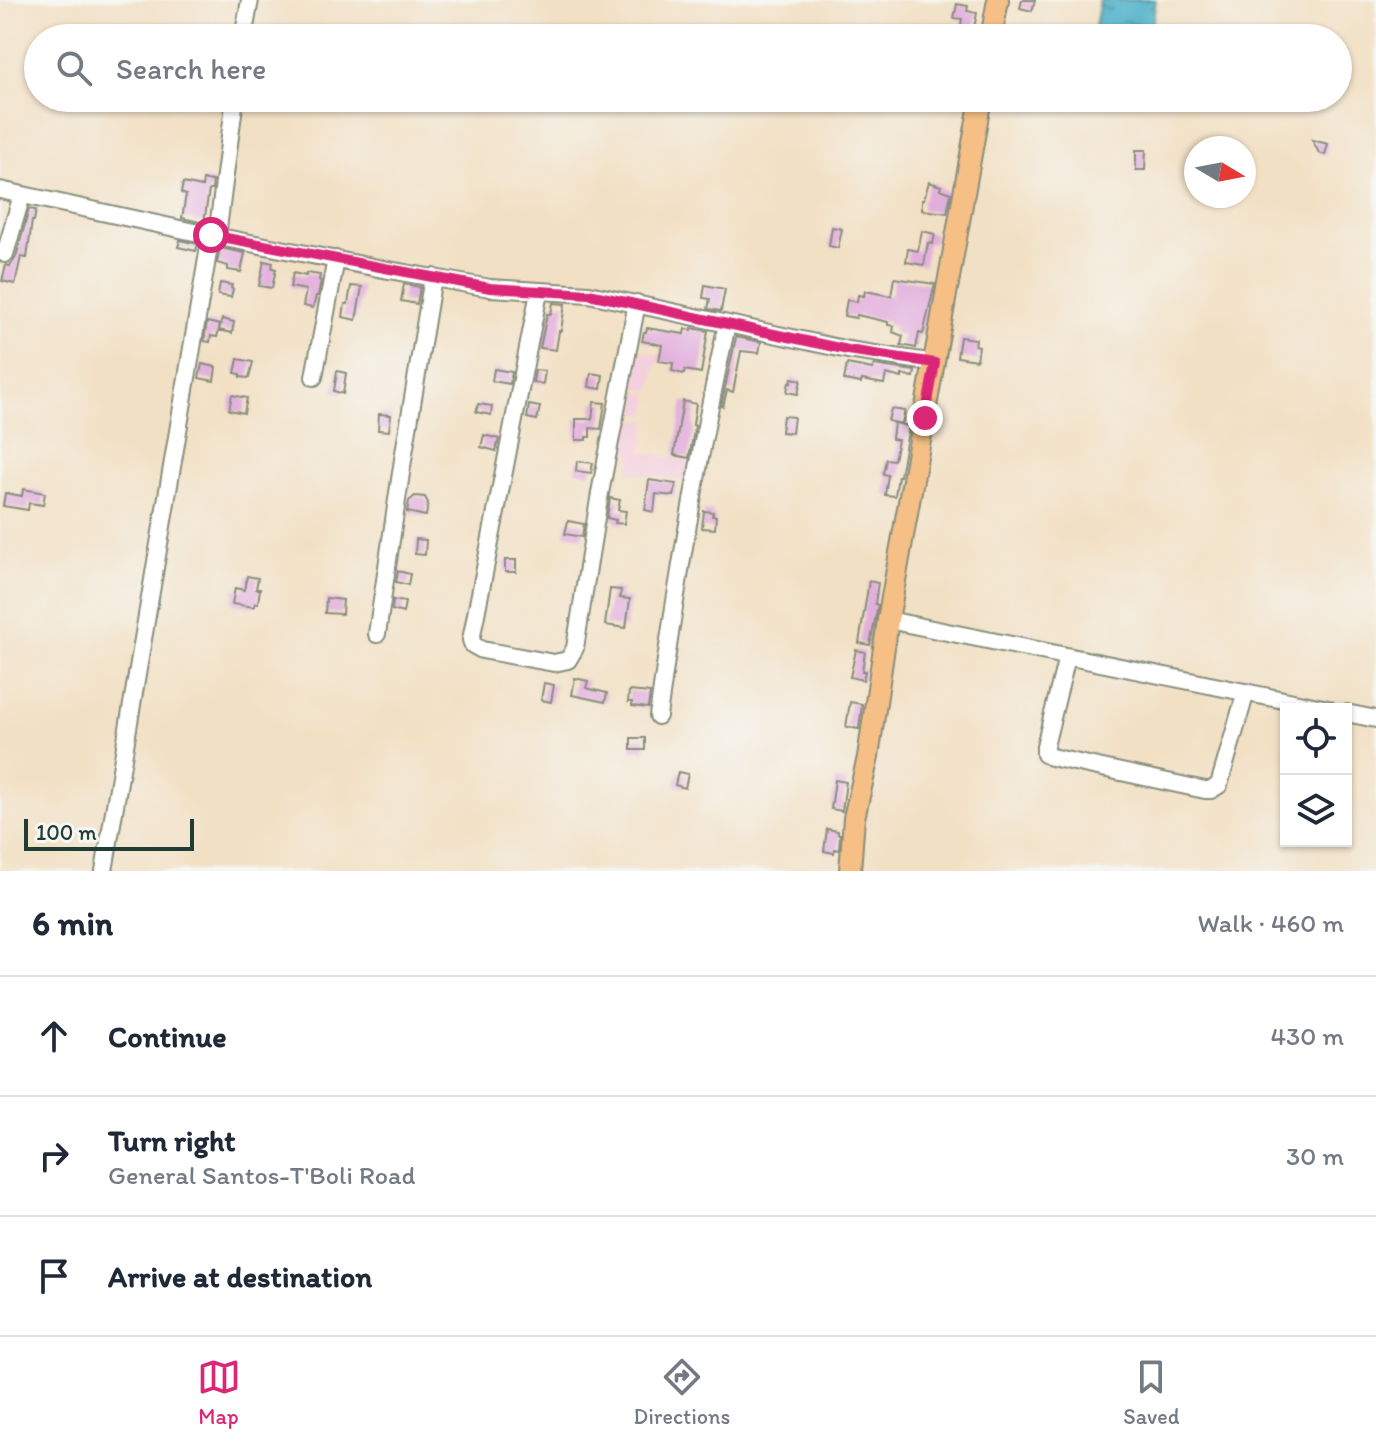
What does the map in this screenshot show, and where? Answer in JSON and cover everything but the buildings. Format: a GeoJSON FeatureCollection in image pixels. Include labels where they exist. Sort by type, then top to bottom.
{"type":"FeatureCollection","features":[{"type":"Feature","properties":{"kind":"main road"},"geometry":{"type":"LineString","coordinates":[[994,24],[998,0]]}},
{"type":"Feature","properties":{"kind":"main road"},"geometry":{"type":"LineString","coordinates":[[850,871],[854,818],[868,757],[888,620],[979,112]]}},
{"type":"Feature","properties":{"kind":"street"},"geometry":{"type":"LineString","coordinates":[[246,24],[250,0]]}},
{"type":"Feature","properties":{"kind":"street"},"geometry":{"type":"LineString","coordinates":[[104,871],[233,112]]}},
{"type":"Feature","properties":{"kind":"street"},"geometry":{"type":"LineString","coordinates":[[0,190],[214,236],[490,288],[589,294],[848,350],[935,363]]}},
{"type":"Feature","properties":{"kind":"street"},"geometry":{"type":"LineString","coordinates":[[5,254],[22,195]]}},
{"type":"Feature","properties":{"kind":"street"},"geometry":{"type":"LineString","coordinates":[[314,377],[336,259]]}},
{"type":"Feature","properties":{"kind":"street"},"geometry":{"type":"LineString","coordinates":[[377,634],[433,277]]}},
{"type":"Feature","properties":{"kind":"street"},"geometry":{"type":"LineString","coordinates":[[539,292],[471,640],[482,650],[554,663],[568,660],[575,648],[600,493],[637,303]]}},
{"type":"Feature","properties":{"kind":"street"},"geometry":{"type":"LineString","coordinates":[[658,716],[696,476],[727,324]]}},
{"type":"Feature","properties":{"kind":"street"},"geometry":{"type":"LineString","coordinates":[[888,620],[1299,703]]}},
{"type":"Feature","properties":{"kind":"street"},"geometry":{"type":"LineString","coordinates":[[1067,657],[1045,754],[1205,790],[1219,785],[1246,692]]}},
{"type":"Feature","properties":{"kind":"street"},"geometry":{"type":"LineString","coordinates":[[1352,714],[1376,719]]}},
{"type":"Feature","properties":{"kind":"shaded area"},"geometry":{"type":"Polygon","coordinates":[[[638,351],[660,355],[651,391],[634,387],[638,351]]]}},
{"type":"Feature","properties":{"kind":"shaded area"},"geometry":{"type":"Polygon","coordinates":[[[638,393],[650,395],[647,414],[634,412],[638,393]]]}},
{"type":"Feature","properties":{"kind":"shaded area"},"geometry":{"type":"Polygon","coordinates":[[[630,419],[647,421],[642,452],[692,461],[689,482],[629,472],[632,453],[625,452],[630,419]]]}},
{"type":"Feature","properties":{"kind":"water"},"geometry":{"type":"Polygon","coordinates":[[[1100,0],[1156,0],[1152,24],[1095,24],[1100,0]]]}},
{"type":"Feature","properties":{"kind":"route"},"geometry":{"type":"LineString","coordinates":[[211,235],[490,288],[589,294],[848,350],[935,363],[925,418]]}}]}
